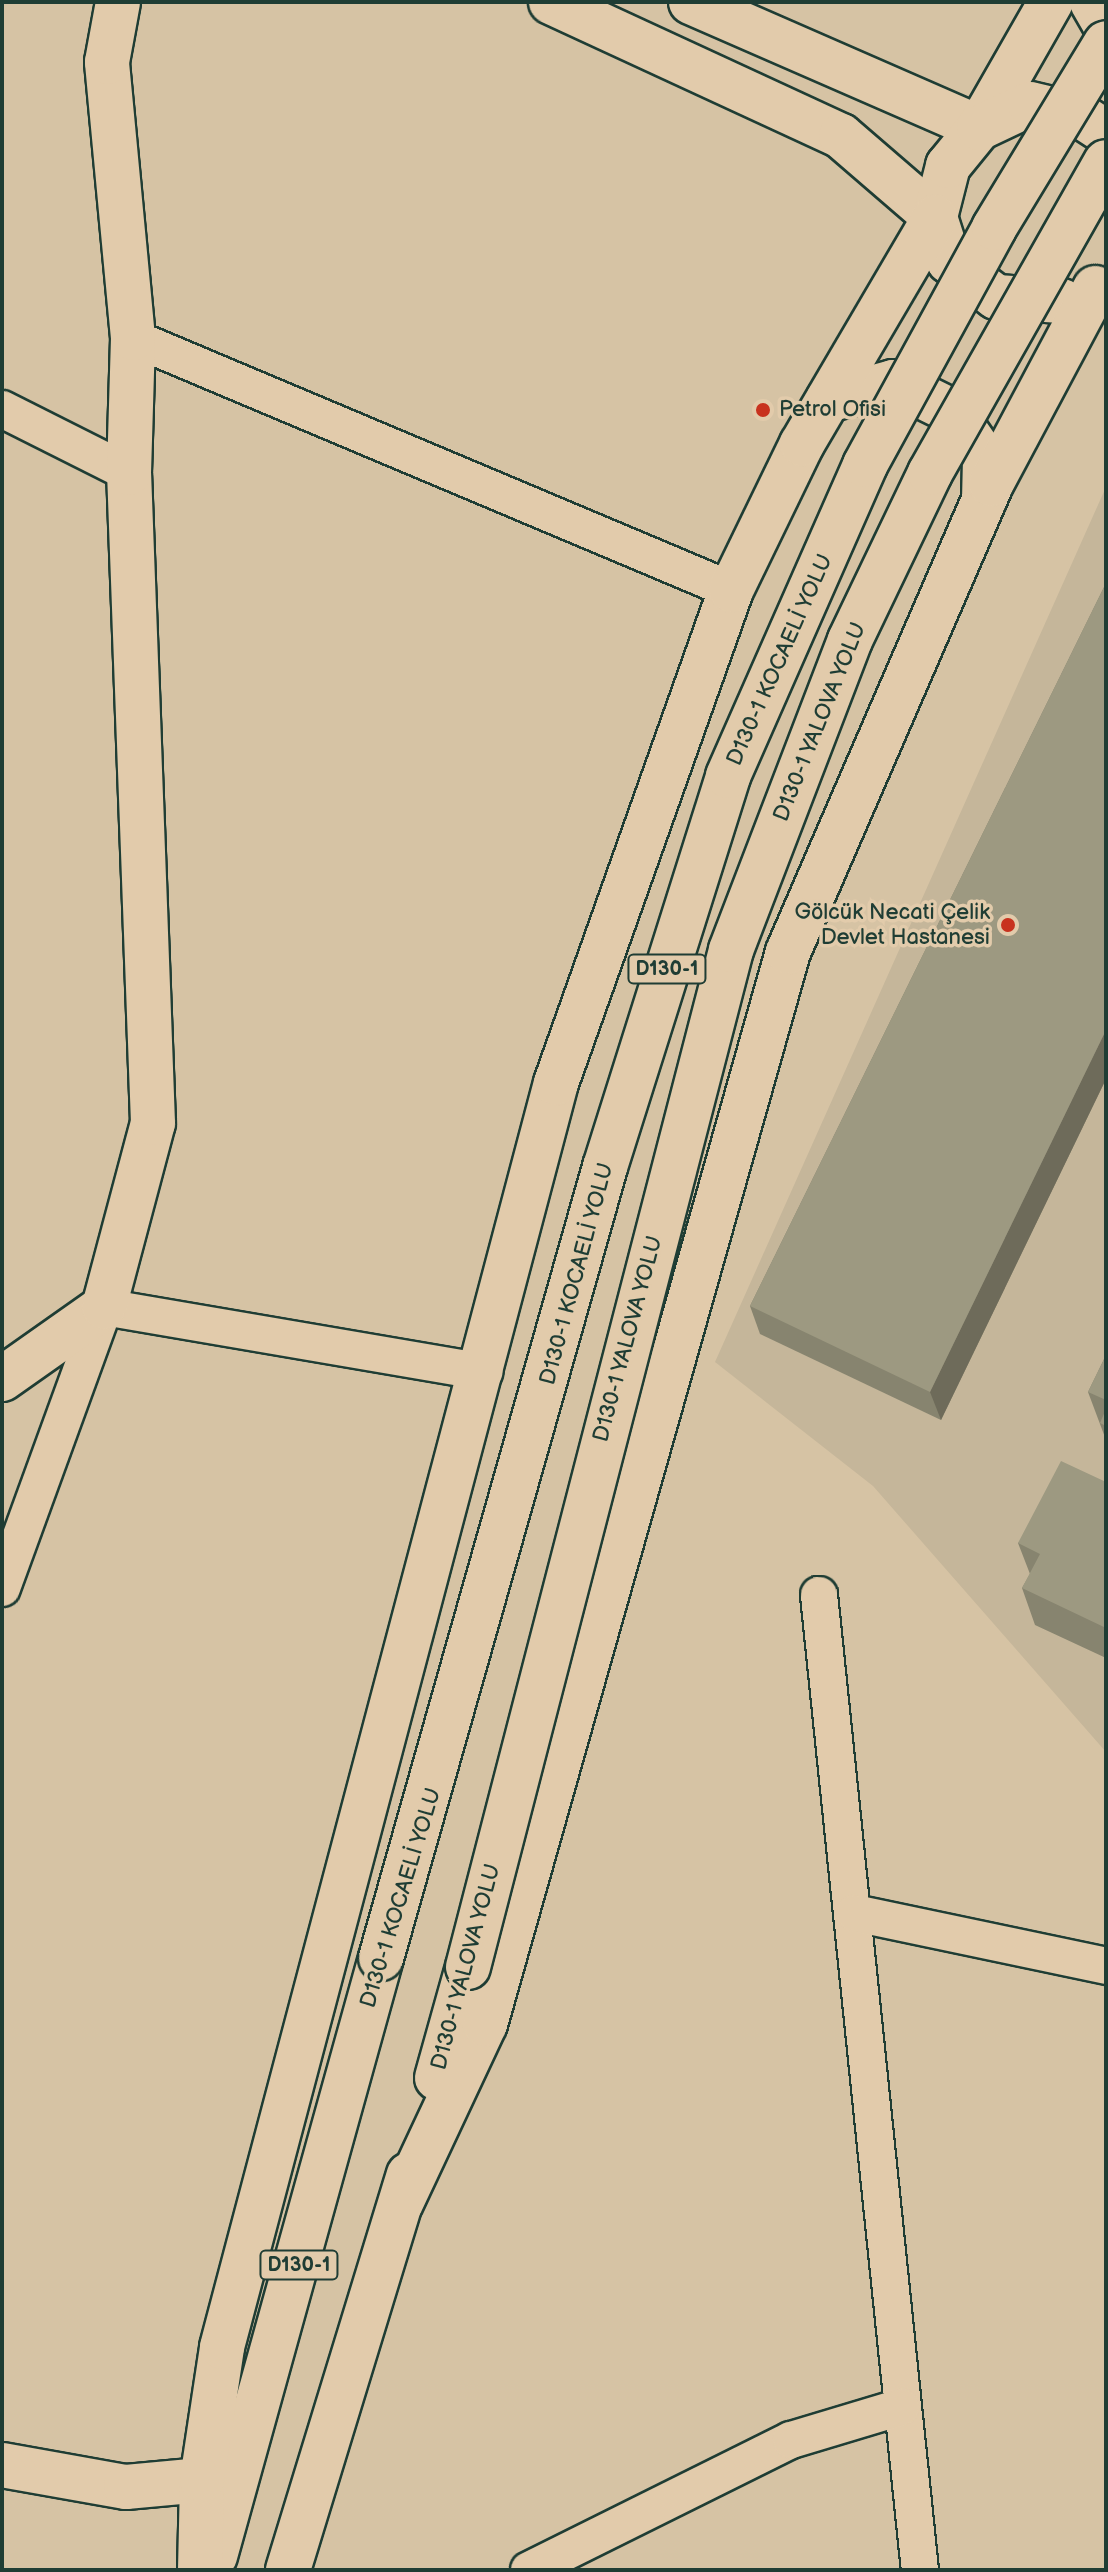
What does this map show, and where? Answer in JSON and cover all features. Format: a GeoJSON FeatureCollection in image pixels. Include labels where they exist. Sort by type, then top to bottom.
{"type":"FeatureCollection","features":[{"type":"Feature","properties":{"kind":"main road"},"geometry":{"type":"LineString","coordinates":[[551,2],[841,136],[935,217],[949,261],[996,297],[1054,304],[1102,285]]}},
{"type":"Feature","properties":{"kind":"main road"},"geometry":{"type":"LineString","coordinates":[[691,2],[979,128],[1030,104],[1081,116],[1106,132]]}},
{"type":"Feature","properties":{"kind":"main road"},"geometry":{"type":"LineString","coordinates":[[200,2570],[202,2480],[222,2347],[484,1372],[556,1083],[731,590],[828,400],[935,217],[948,166],[979,128],[1051,2]]}},
{"type":"Feature","properties":{"kind":"main road"},"geometry":{"type":"LineString","coordinates":[[1092,2],[1106,26]]}},
{"type":"Feature","properties":{"kind":"main road"},"geometry":{"type":"LineString","coordinates":[[2,1379],[104,1307],[153,1123],[129,473],[133,338],[107,62],[110,6]]}},
{"type":"Feature","properties":{"kind":"main road","name":"D130-1 KOCAELİ YOLU"},"geometry":{"type":"LineString","coordinates":[[210,2570],[605,1167],[728,776],[865,465],[1106,43]]}},
{"type":"Feature","properties":{"kind":"main road","name":"D130-1 YALOVA YOLU"},"geometry":{"type":"LineString","coordinates":[[288,2570],[401,2203],[468,1967],[731,950],[870,598],[930,473],[1106,162]]}},
{"type":"Feature","properties":{"kind":"main road"},"geometry":{"type":"LineString","coordinates":[[401,2203],[485,2024],[788,952],[984,500],[1102,285]]}},
{"type":"Feature","properties":{"kind":"main road"},"geometry":{"type":"LineString","coordinates":[[828,400],[893,382],[952,411],[985,459],[984,500]]}},
{"type":"Feature","properties":{"kind":"main road"},"geometry":{"type":"LineString","coordinates":[[2,2465],[126,2487],[202,2480]]}},
{"type":"Feature","properties":{"kind":"street"},"geometry":{"type":"LineString","coordinates":[[133,338],[731,590]]}},
{"type":"Feature","properties":{"kind":"street"},"geometry":{"type":"LineString","coordinates":[[2,409],[129,473]]}},
{"type":"Feature","properties":{"kind":"street"},"geometry":{"type":"LineString","coordinates":[[2,1588],[104,1307],[484,1372]]}},
{"type":"Feature","properties":{"kind":"street"},"geometry":{"type":"LineString","coordinates":[[819,1595],[855,1913],[901,2407],[920,2570]]}},
{"type":"Feature","properties":{"kind":"street"},"geometry":{"type":"LineString","coordinates":[[855,1913],[1106,1966]]}},
{"type":"Feature","properties":{"kind":"street"},"geometry":{"type":"LineString","coordinates":[[529,2570],[791,2440],[901,2407]]}},
{"type":"Feature","properties":{"kind":"shaded area","name":"Gölcük Necati Çelik Devlet Hastanesi"},"geometry":{"type":"Polygon","coordinates":[[[1106,487],[1106,1752],[873,1486],[715,1362],[1106,487]]]}},
{"type":"Feature","properties":{"kind":"building"},"geometry":{"type":"Polygon","coordinates":[[[1106,583],[1106,1030],[930,1392],[750,1306],[1106,583]]]}},
{"type":"Feature","properties":{"kind":"building"},"geometry":{"type":"Polygon","coordinates":[[[1106,1355],[1106,1400],[1088,1392],[1106,1355]]]}},
{"type":"Feature","properties":{"kind":"building"},"geometry":{"type":"Polygon","coordinates":[[[1106,1409],[1106,1426],[1100,1423],[1106,1409]]]}},
{"type":"Feature","properties":{"kind":"building"},"geometry":{"type":"Polygon","coordinates":[[[1061,1461],[1106,1482],[1106,1628],[1022,1588],[1040,1554],[1018,1543],[1061,1461]]]}},
{"type":"Feature","properties":{"kind":"place","name":"Petrol Ofisi"},"geometry":{"type":"Point","coordinates":[763,410]}},
{"type":"Feature","properties":{"kind":"place","name":"Gölcük Necati Çelik Devlet Hastanesi"},"geometry":{"type":"Point","coordinates":[1008,925]}}]}
